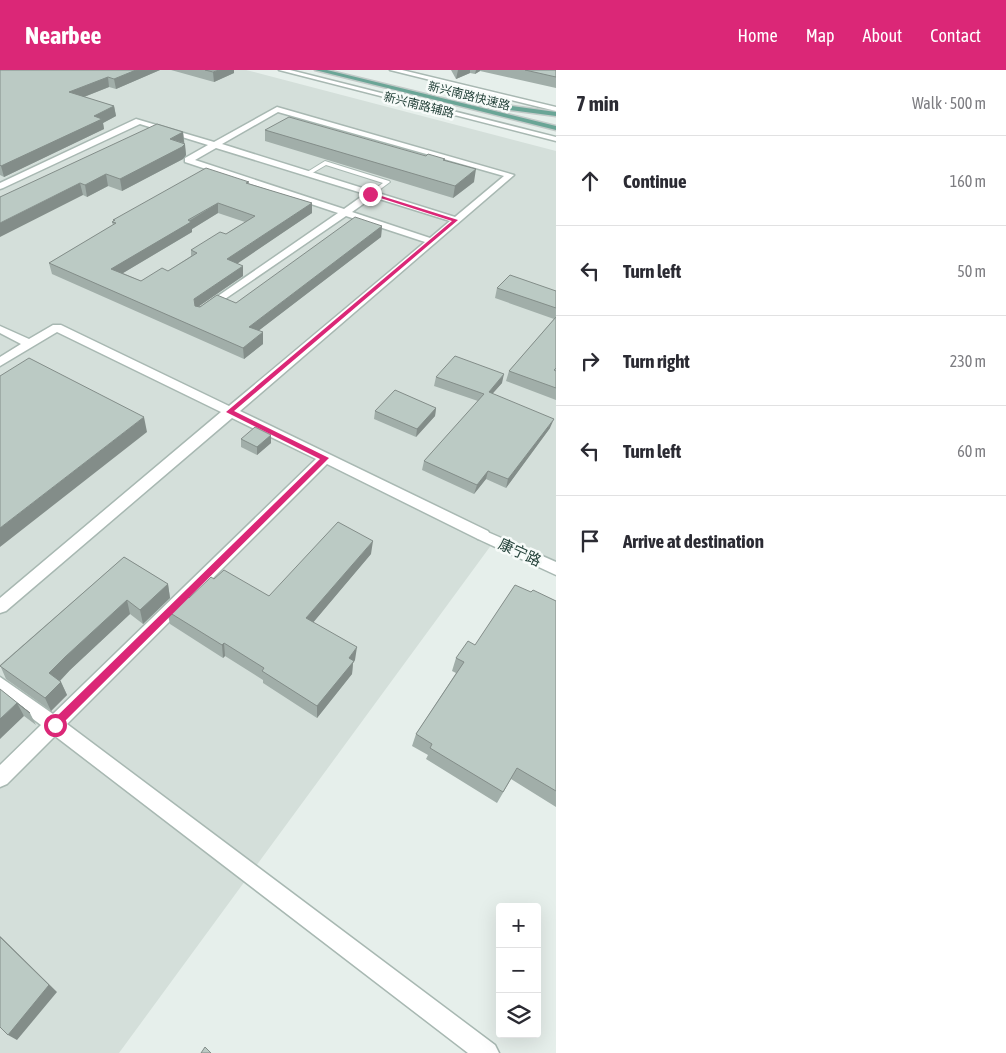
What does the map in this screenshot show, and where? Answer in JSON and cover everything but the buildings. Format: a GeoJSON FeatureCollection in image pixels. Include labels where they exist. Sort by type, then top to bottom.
{"type":"FeatureCollection","features":[{"type":"Feature","properties":{"kind":"main road","name":"新兴南路快速路"},"geometry":{"type":"LineString","coordinates":[[318,70],[556,128]]}},
{"type":"Feature","properties":{"kind":"main road","name":"新兴南路快速路"},"geometry":{"type":"LineString","coordinates":[[349,70],[556,120]]}},
{"type":"Feature","properties":{"kind":"main road"},"geometry":{"type":"LineString","coordinates":[[501,107],[556,114]]}},
{"type":"Feature","properties":{"kind":"main road"},"geometry":{"type":"LineString","coordinates":[[495,114],[556,138]]}},
{"type":"Feature","properties":{"kind":"street","name":"新兴南路辅路"},"geometry":{"type":"LineString","coordinates":[[282,70],[556,138]]}},
{"type":"Feature","properties":{"kind":"street","name":"新兴南路辅路"},"geometry":{"type":"LineString","coordinates":[[393,70],[556,109]]}},
{"type":"Feature","properties":{"kind":"street"},"geometry":{"type":"LineString","coordinates":[[0,607],[510,175],[277,109],[188,160],[431,241]]}},
{"type":"Feature","properties":{"kind":"street"},"geometry":{"type":"LineString","coordinates":[[0,186],[139,121],[456,220]]}},
{"type":"Feature","properties":{"kind":"street"},"geometry":{"type":"LineString","coordinates":[[200,312],[370,194]]}},
{"type":"Feature","properties":{"kind":"street","name":"康宁路"},"geometry":{"type":"LineString","coordinates":[[29,344],[57,327],[556,569]]}},
{"type":"Feature","properties":{"kind":"street"},"geometry":{"type":"LineString","coordinates":[[0,329],[29,344]]}},
{"type":"Feature","properties":{"kind":"street"},"geometry":{"type":"LineString","coordinates":[[0,362],[29,344]]}},
{"type":"Feature","properties":{"kind":"street"},"geometry":{"type":"LineString","coordinates":[[0,778],[325,458]]}},
{"type":"Feature","properties":{"kind":"street"},"geometry":{"type":"LineString","coordinates":[[0,684],[487,1053]]}},
{"type":"Feature","properties":{"kind":"lane"},"geometry":{"type":"LineString","coordinates":[[307,174],[325,163],[387,182],[370,194]]}},
{"type":"Feature","properties":{"kind":"shaded area"},"geometry":{"type":"Polygon","coordinates":[[[0,70],[246,70],[556,151],[556,575],[492,544],[119,1053],[0,1053],[0,70]]]}},
{"type":"Feature","properties":{"kind":"route"},"geometry":{"type":"LineString","coordinates":[[55,725],[325,458],[230,412],[456,220],[370,194]]}}]}
